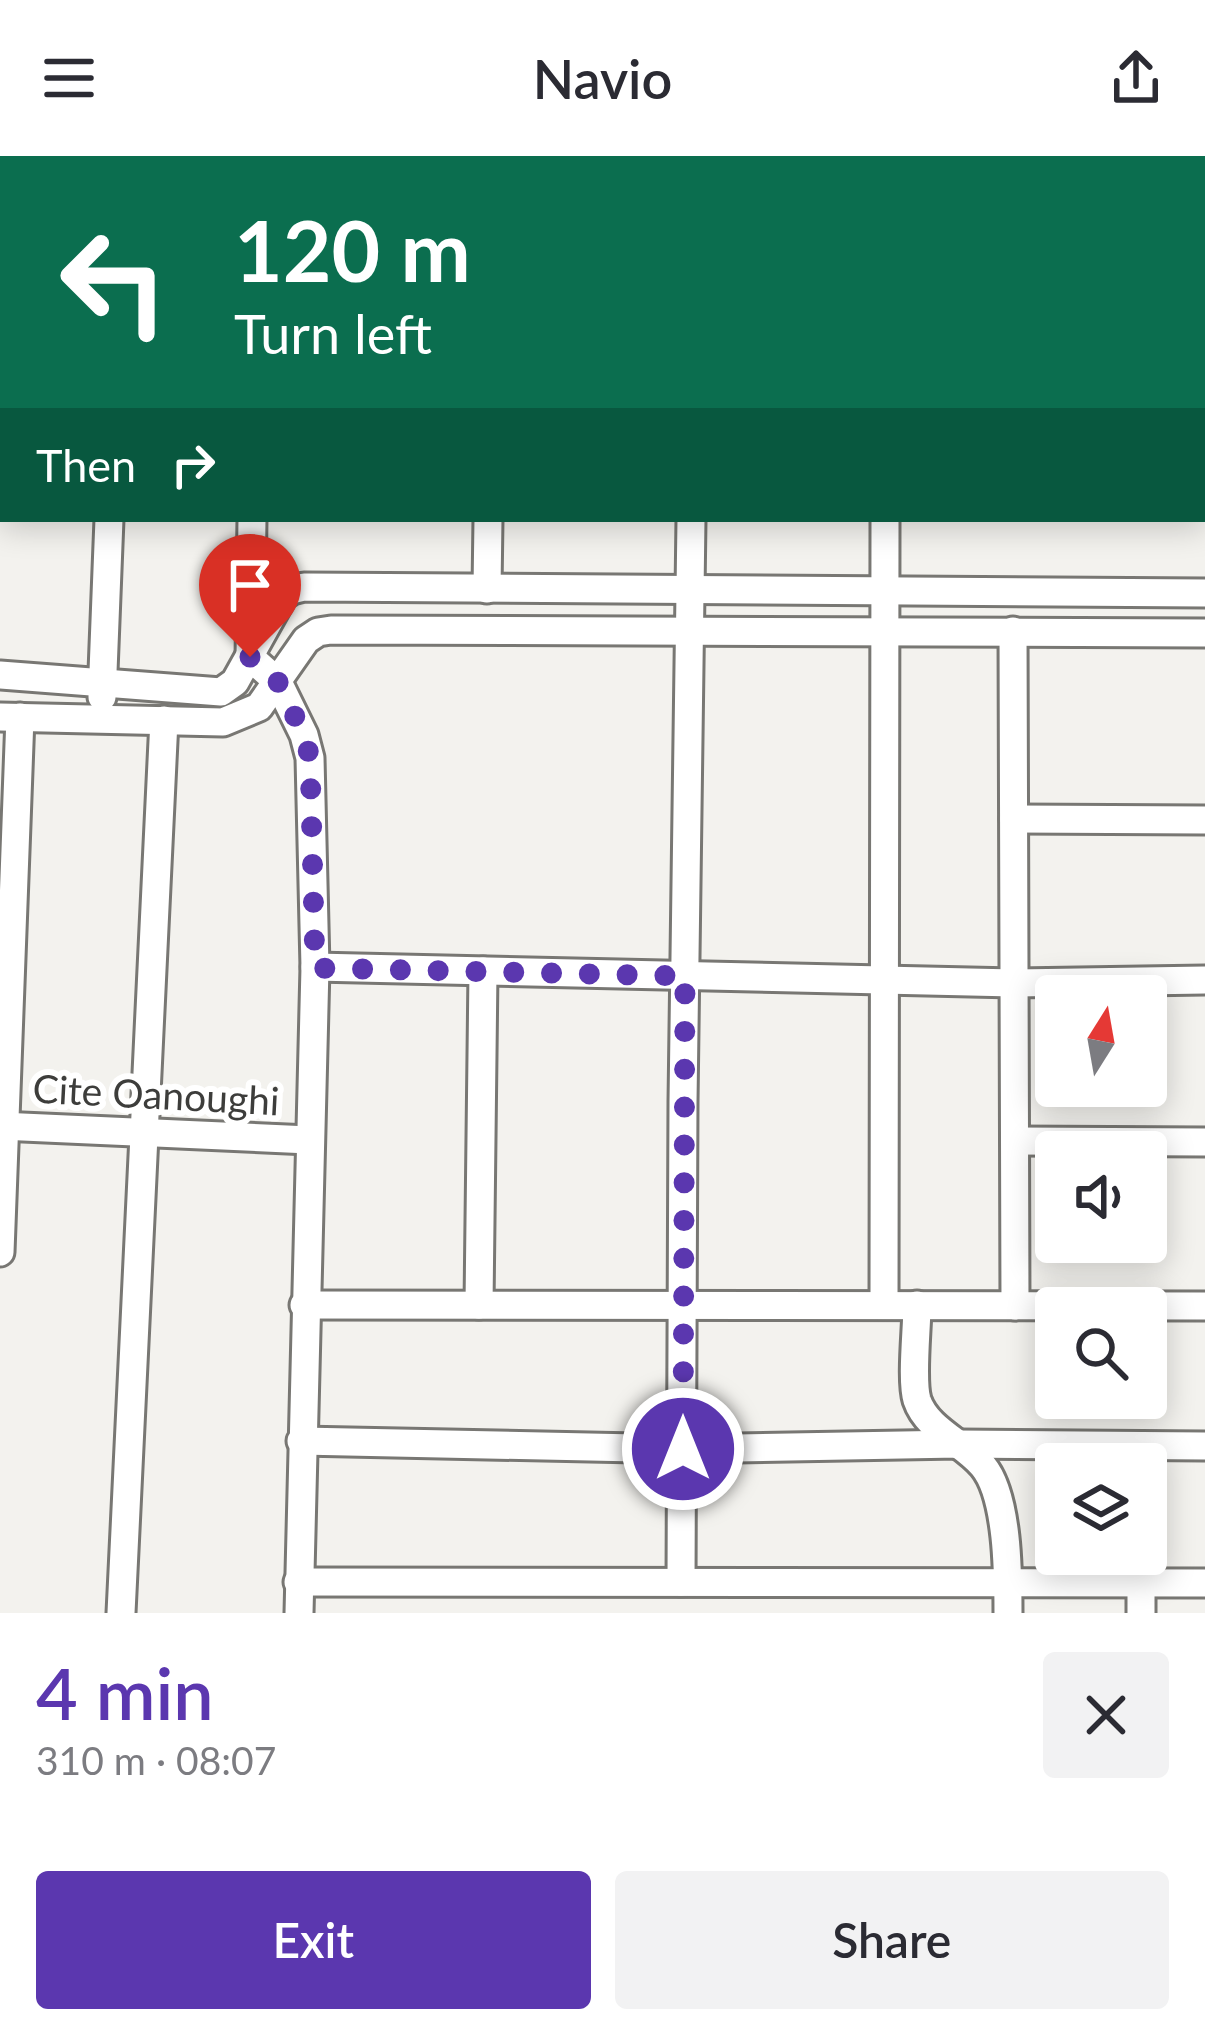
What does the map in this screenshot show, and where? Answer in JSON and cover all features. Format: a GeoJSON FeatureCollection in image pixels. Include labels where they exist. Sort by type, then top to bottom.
{"type":"FeatureCollection","features":[{"type":"Feature","properties":{"kind":"street"},"geometry":{"type":"LineString","coordinates":[[100,719],[109,522]]}},
{"type":"Feature","properties":{"kind":"street"},"geometry":{"type":"LineString","coordinates":[[252,522],[250,657],[278,682],[310,758],[315,968],[298,1613]]}},
{"type":"Feature","properties":{"kind":"street"},"geometry":{"type":"LineString","coordinates":[[488,522],[488,589]]}},
{"type":"Feature","properties":{"kind":"street"},"geometry":{"type":"LineString","coordinates":[[681,1582],[691,522]]}},
{"type":"Feature","properties":{"kind":"street"},"geometry":{"type":"LineString","coordinates":[[884,1305],[885,522]]}},
{"type":"Feature","properties":{"kind":"street"},"geometry":{"type":"LineString","coordinates":[[0,676],[221,692],[235,682],[284,596],[304,587],[1205,593]]}},
{"type":"Feature","properties":{"kind":"street"},"geometry":{"type":"LineString","coordinates":[[0,1252],[10,717],[223,722],[238,718],[259,707],[306,640],[331,630],[1205,633]]}},
{"type":"Feature","properties":{"kind":"street"},"geometry":{"type":"LineString","coordinates":[[1013,632],[1015,1306]]}},
{"type":"Feature","properties":{"kind":"street"},"geometry":{"type":"LineString","coordinates":[[122,1613],[164,721]]}},
{"type":"Feature","properties":{"kind":"street"},"geometry":{"type":"LineString","coordinates":[[1014,819],[1205,820]]}},
{"type":"Feature","properties":{"kind":"street"},"geometry":{"type":"LineString","coordinates":[[315,968],[1014,983],[1205,980]]}},
{"type":"Feature","properties":{"kind":"street"},"geometry":{"type":"LineString","coordinates":[[479,1305],[483,971]]}},
{"type":"Feature","properties":{"kind":"street","name":"Cite Oanoughi"},"geometry":{"type":"LineString","coordinates":[[2,1126],[309,1140]]}},
{"type":"Feature","properties":{"kind":"street"},"geometry":{"type":"LineString","coordinates":[[1015,1141],[1205,1142]]}},
{"type":"Feature","properties":{"kind":"street"},"geometry":{"type":"LineString","coordinates":[[304,1305],[1205,1306]]}},
{"type":"Feature","properties":{"kind":"street"},"geometry":{"type":"LineString","coordinates":[[917,1305],[916,1396],[925,1414],[982,1464],[996,1485],[1008,1613]]}},
{"type":"Feature","properties":{"kind":"street"},"geometry":{"type":"LineString","coordinates":[[301,1441],[683,1449],[1205,1446]]}},
{"type":"Feature","properties":{"kind":"street"},"geometry":{"type":"LineString","coordinates":[[298,1582],[1205,1583]]}},
{"type":"Feature","properties":{"kind":"street"},"geometry":{"type":"LineString","coordinates":[[1141,1583],[1141,1613]]}},
{"type":"Feature","properties":{"kind":"route"},"geometry":{"type":"LineString","coordinates":[[250,657],[278,682],[310,758],[315,968],[685,976],[683,1449]]}}]}
